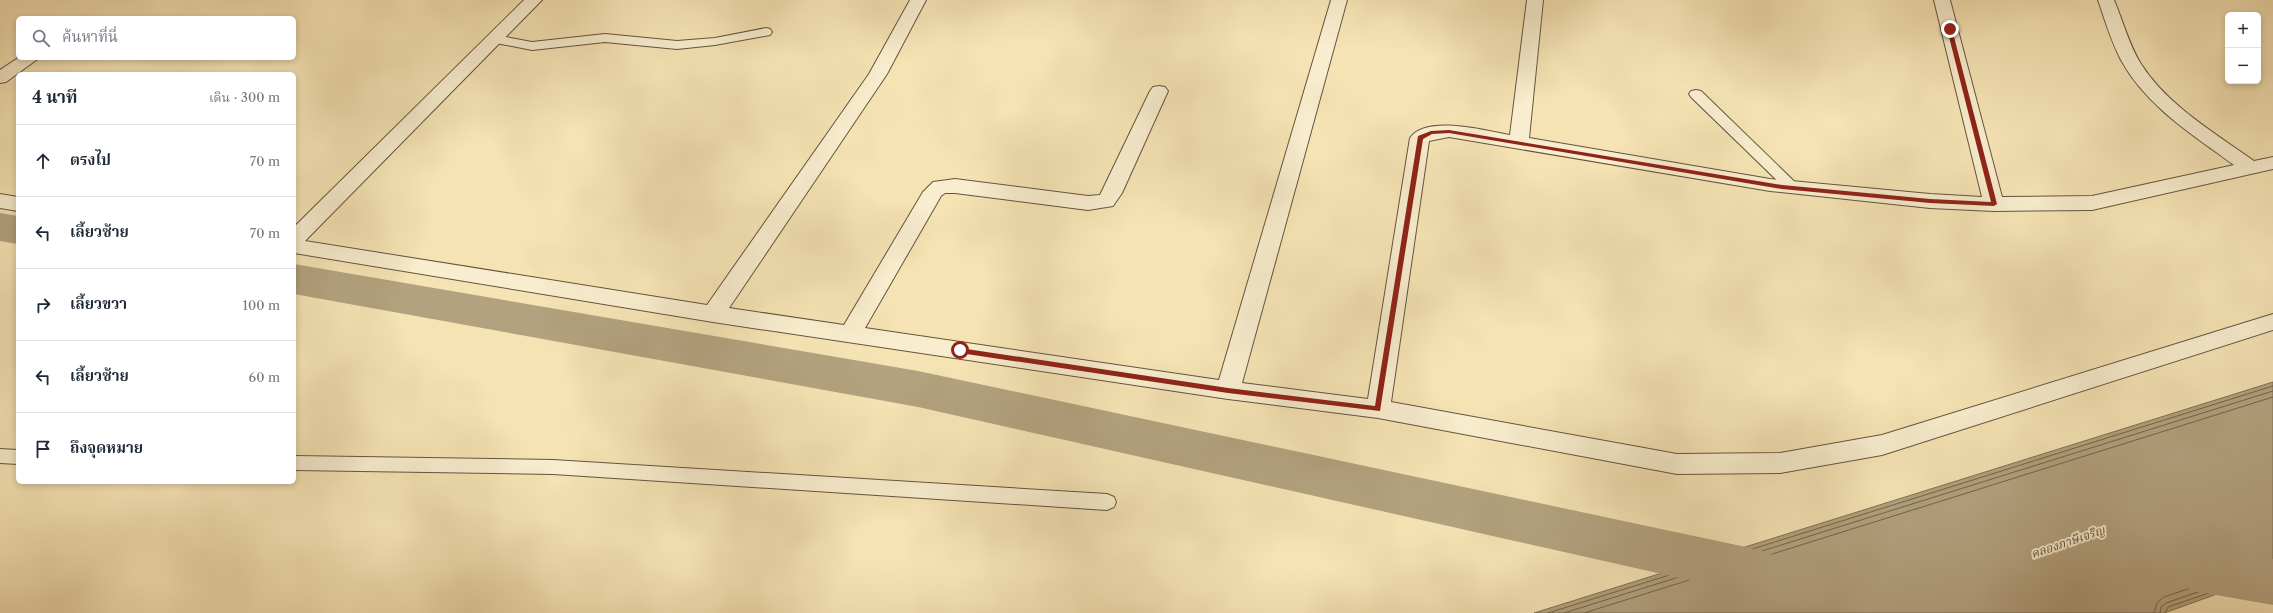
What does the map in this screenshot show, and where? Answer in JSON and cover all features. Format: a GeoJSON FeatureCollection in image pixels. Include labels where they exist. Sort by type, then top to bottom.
{"type":"FeatureCollection","features":[{"type":"Feature","properties":{"kind":"street"},"geometry":{"type":"LineString","coordinates":[[296,237],[534,0]]}},
{"type":"Feature","properties":{"kind":"street"},"geometry":{"type":"LineString","coordinates":[[713,314],[878,74],[918,0]]}},
{"type":"Feature","properties":{"kind":"street"},"geometry":{"type":"LineString","coordinates":[[1228,390],[1339,0]]}},
{"type":"Feature","properties":{"kind":"street"},"geometry":{"type":"LineString","coordinates":[[1519,142],[1535,0]]}},
{"type":"Feature","properties":{"kind":"street"},"geometry":{"type":"LineString","coordinates":[[1942,0],[1994,204]]}},
{"type":"Feature","properties":{"kind":"street"},"geometry":{"type":"LineString","coordinates":[[2106,0],[2134,66],[2149,88],[2172,108],[2252,168]]}},
{"type":"Feature","properties":{"kind":"street"},"geometry":{"type":"LineString","coordinates":[[0,78],[27,60]]}},
{"type":"Feature","properties":{"kind":"street"},"geometry":{"type":"LineString","coordinates":[[850,334],[933,192],[940,187],[955,186],[1088,203],[1106,201],[1112,193],[1159,91]]}},
{"type":"Feature","properties":{"kind":"street"},"geometry":{"type":"LineString","coordinates":[[1378,409],[1420,138],[1431,132],[1449,131],[1794,189],[1930,201],[1994,204],[2092,203],[2273,163]]}},
{"type":"Feature","properties":{"kind":"street"},"geometry":{"type":"LineString","coordinates":[[0,201],[16,204]]}},
{"type":"Feature","properties":{"kind":"street"},"geometry":{"type":"LineString","coordinates":[[296,246],[713,314],[1228,390],[1378,409],[1677,464],[1780,463],[1882,445],[2273,322]]}},
{"type":"Feature","properties":{"kind":"lane"},"geometry":{"type":"LineString","coordinates":[[495,39],[535,46],[566,44],[590,38],[616,38],[662,45],[681,45],[711,43],[766,32]]}},
{"type":"Feature","properties":{"kind":"lane"},"geometry":{"type":"LineString","coordinates":[[1696,94],[1794,189]]}},
{"type":"Feature","properties":{"kind":"lane"},"geometry":{"type":"LineString","coordinates":[[0,456],[16,457]]}},
{"type":"Feature","properties":{"kind":"lane"},"geometry":{"type":"LineString","coordinates":[[296,464],[554,466],[1107,502]]}},
{"type":"Feature","properties":{"kind":"water","name":"คลองภาษีเจริญ"},"geometry":{"type":"Polygon","coordinates":[[[2273,382],[2273,574],[2164,613],[1534,613],[2273,382]]]}},
{"type":"Feature","properties":{"kind":"waterway"},"geometry":{"type":"LineString","coordinates":[[0,227],[16,230]]}},
{"type":"Feature","properties":{"kind":"waterway"},"geometry":{"type":"LineString","coordinates":[[296,279],[918,389],[1760,573]]}},
{"type":"Feature","properties":{"kind":"waterway"},"geometry":{"type":"LineString","coordinates":[[2199,570],[2273,582]]}},
{"type":"Feature","properties":{"kind":"route"},"geometry":{"type":"LineString","coordinates":[[960,350],[1228,390],[1378,409],[1420,138],[1431,132],[1449,131],[1794,189],[1930,201],[1994,204],[1950,29]]}}]}
